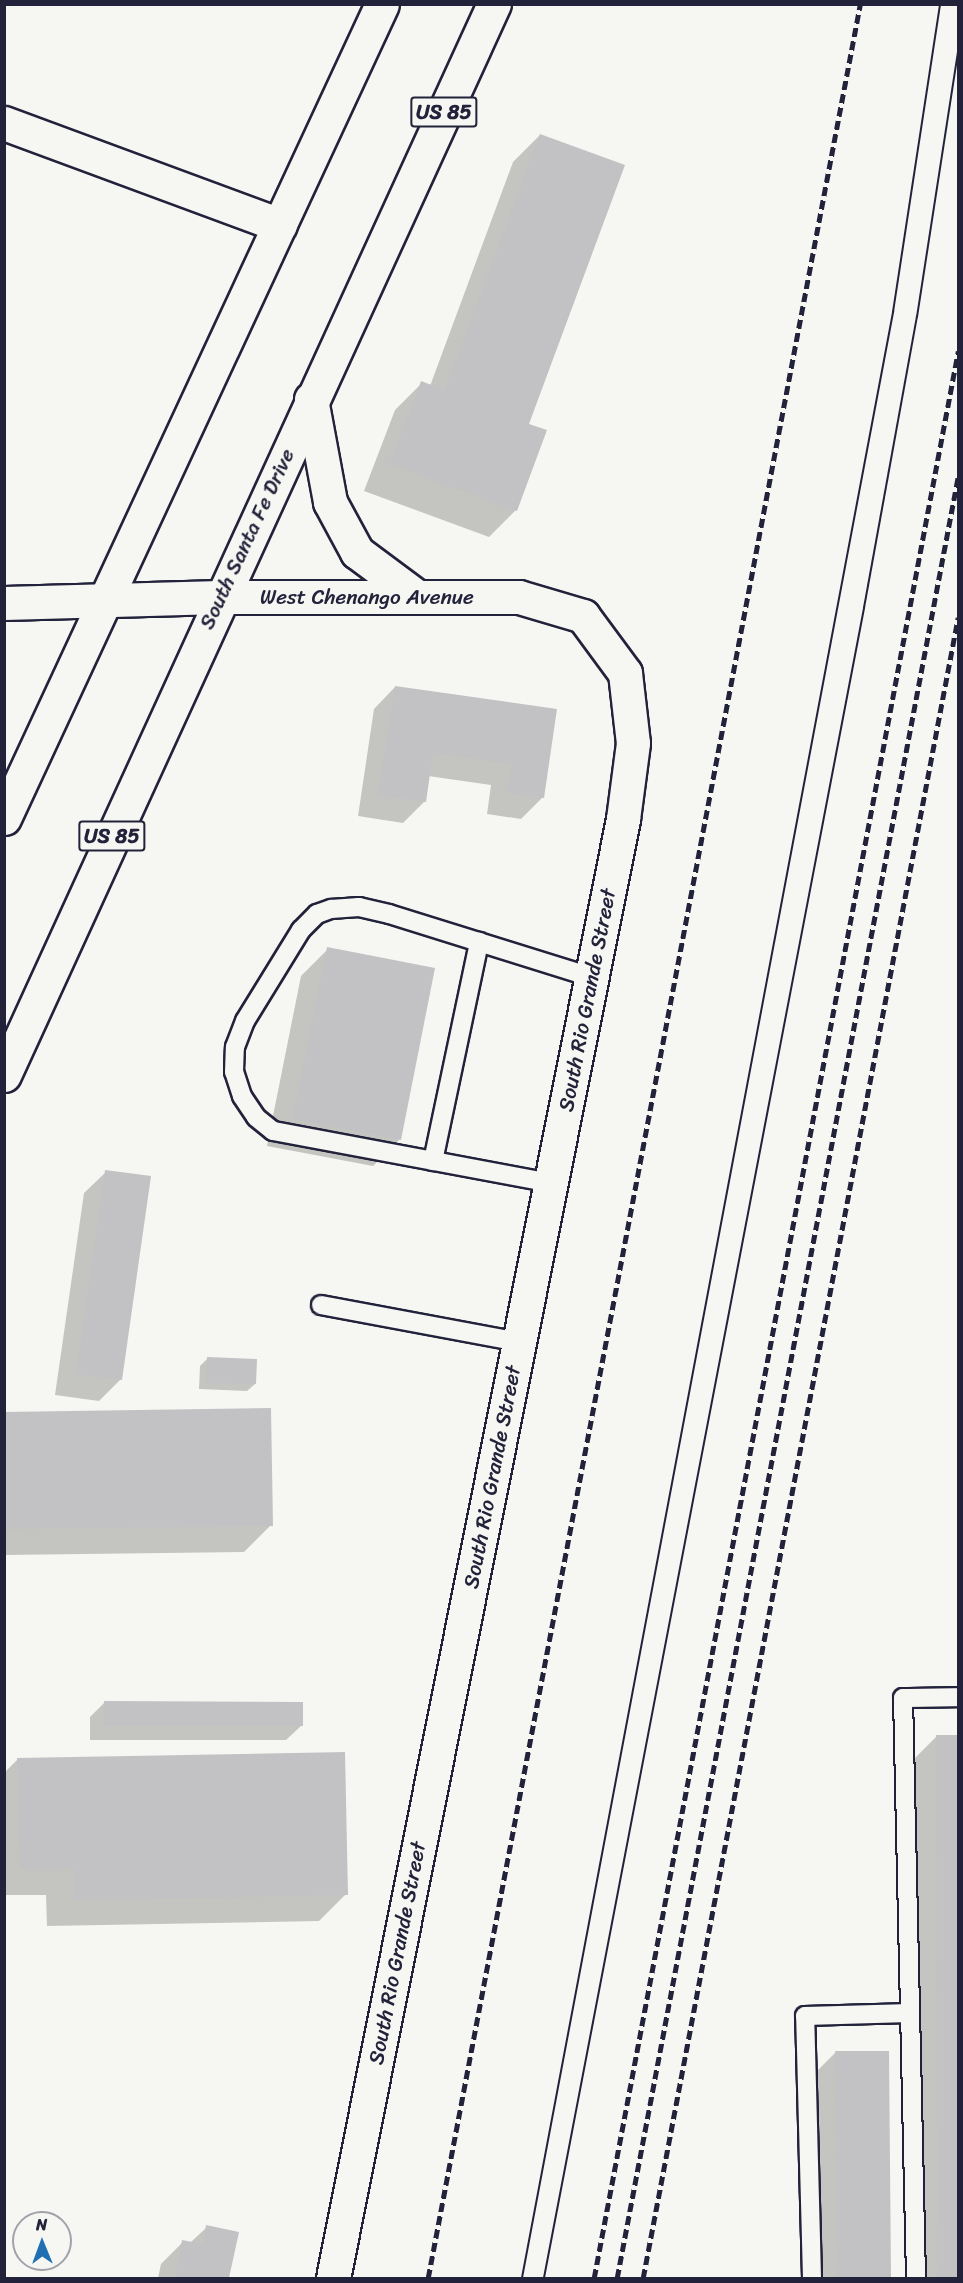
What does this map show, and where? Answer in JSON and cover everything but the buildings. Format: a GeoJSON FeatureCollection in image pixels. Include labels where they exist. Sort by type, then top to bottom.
{"type":"FeatureCollection","features":[{"type":"Feature","properties":{"kind":"main road"},"geometry":{"type":"LineString","coordinates":[[4,818],[382,4]]}},
{"type":"Feature","properties":{"kind":"main road","name":"South Santa Fe Drive"},"geometry":{"type":"LineString","coordinates":[[4,1076],[220,597],[494,4]]}},
{"type":"Feature","properties":{"kind":"main road"},"geometry":{"type":"LineString","coordinates":[[4,123],[280,225]]}},
{"type":"Feature","properties":{"kind":"main road"},"geometry":{"type":"LineString","coordinates":[[311,399],[330,502],[357,552],[415,595]]}},
{"type":"Feature","properties":{"kind":"main road","name":"West Chenango Avenue"},"geometry":{"type":"LineString","coordinates":[[4,603],[220,597],[415,595],[519,597],[583,616],[626,673]]}},
{"type":"Feature","properties":{"kind":"main road","name":"South Rio Grande Street"},"geometry":{"type":"LineString","coordinates":[[333,2278],[623,819],[633,743],[626,673]]}},
{"type":"Feature","properties":{"kind":"lane"},"geometry":{"type":"LineString","coordinates":[[551,1183],[273,1131],[256,1117],[242,1096],[234,1072],[235,1047],[244,1021],[301,930],[317,914],[359,908],[591,977]]}},
{"type":"Feature","properties":{"kind":"lane"},"geometry":{"type":"LineString","coordinates":[[434,1161],[479,942]]}},
{"type":"Feature","properties":{"kind":"lane"},"geometry":{"type":"LineString","coordinates":[[321,1305],[518,1342]]}},
{"type":"Feature","properties":{"kind":"lane"},"geometry":{"type":"LineString","coordinates":[[916,2278],[903,1698],[958,1697]]}},
{"type":"Feature","properties":{"kind":"lane"},"geometry":{"type":"LineString","coordinates":[[812,2278],[805,2016],[910,2013]]}},
{"type":"Feature","properties":{"kind":"tram line"},"geometry":{"type":"LineString","coordinates":[[522,2278],[893,312],[940,4]]}},
{"type":"Feature","properties":{"kind":"tram line"},"geometry":{"type":"LineString","coordinates":[[544,2278],[864,608],[917,317],[958,52]]}},
{"type":"Feature","properties":{"kind":"railway"},"geometry":{"type":"LineString","coordinates":[[428,2278],[860,4]]}},
{"type":"Feature","properties":{"kind":"railway"},"geometry":{"type":"LineString","coordinates":[[594,2278],[958,351]]}},
{"type":"Feature","properties":{"kind":"railway"},"geometry":{"type":"LineString","coordinates":[[617,2278],[958,476]]}},
{"type":"Feature","properties":{"kind":"railway"},"geometry":{"type":"LineString","coordinates":[[643,2278],[958,618]]}}]}
